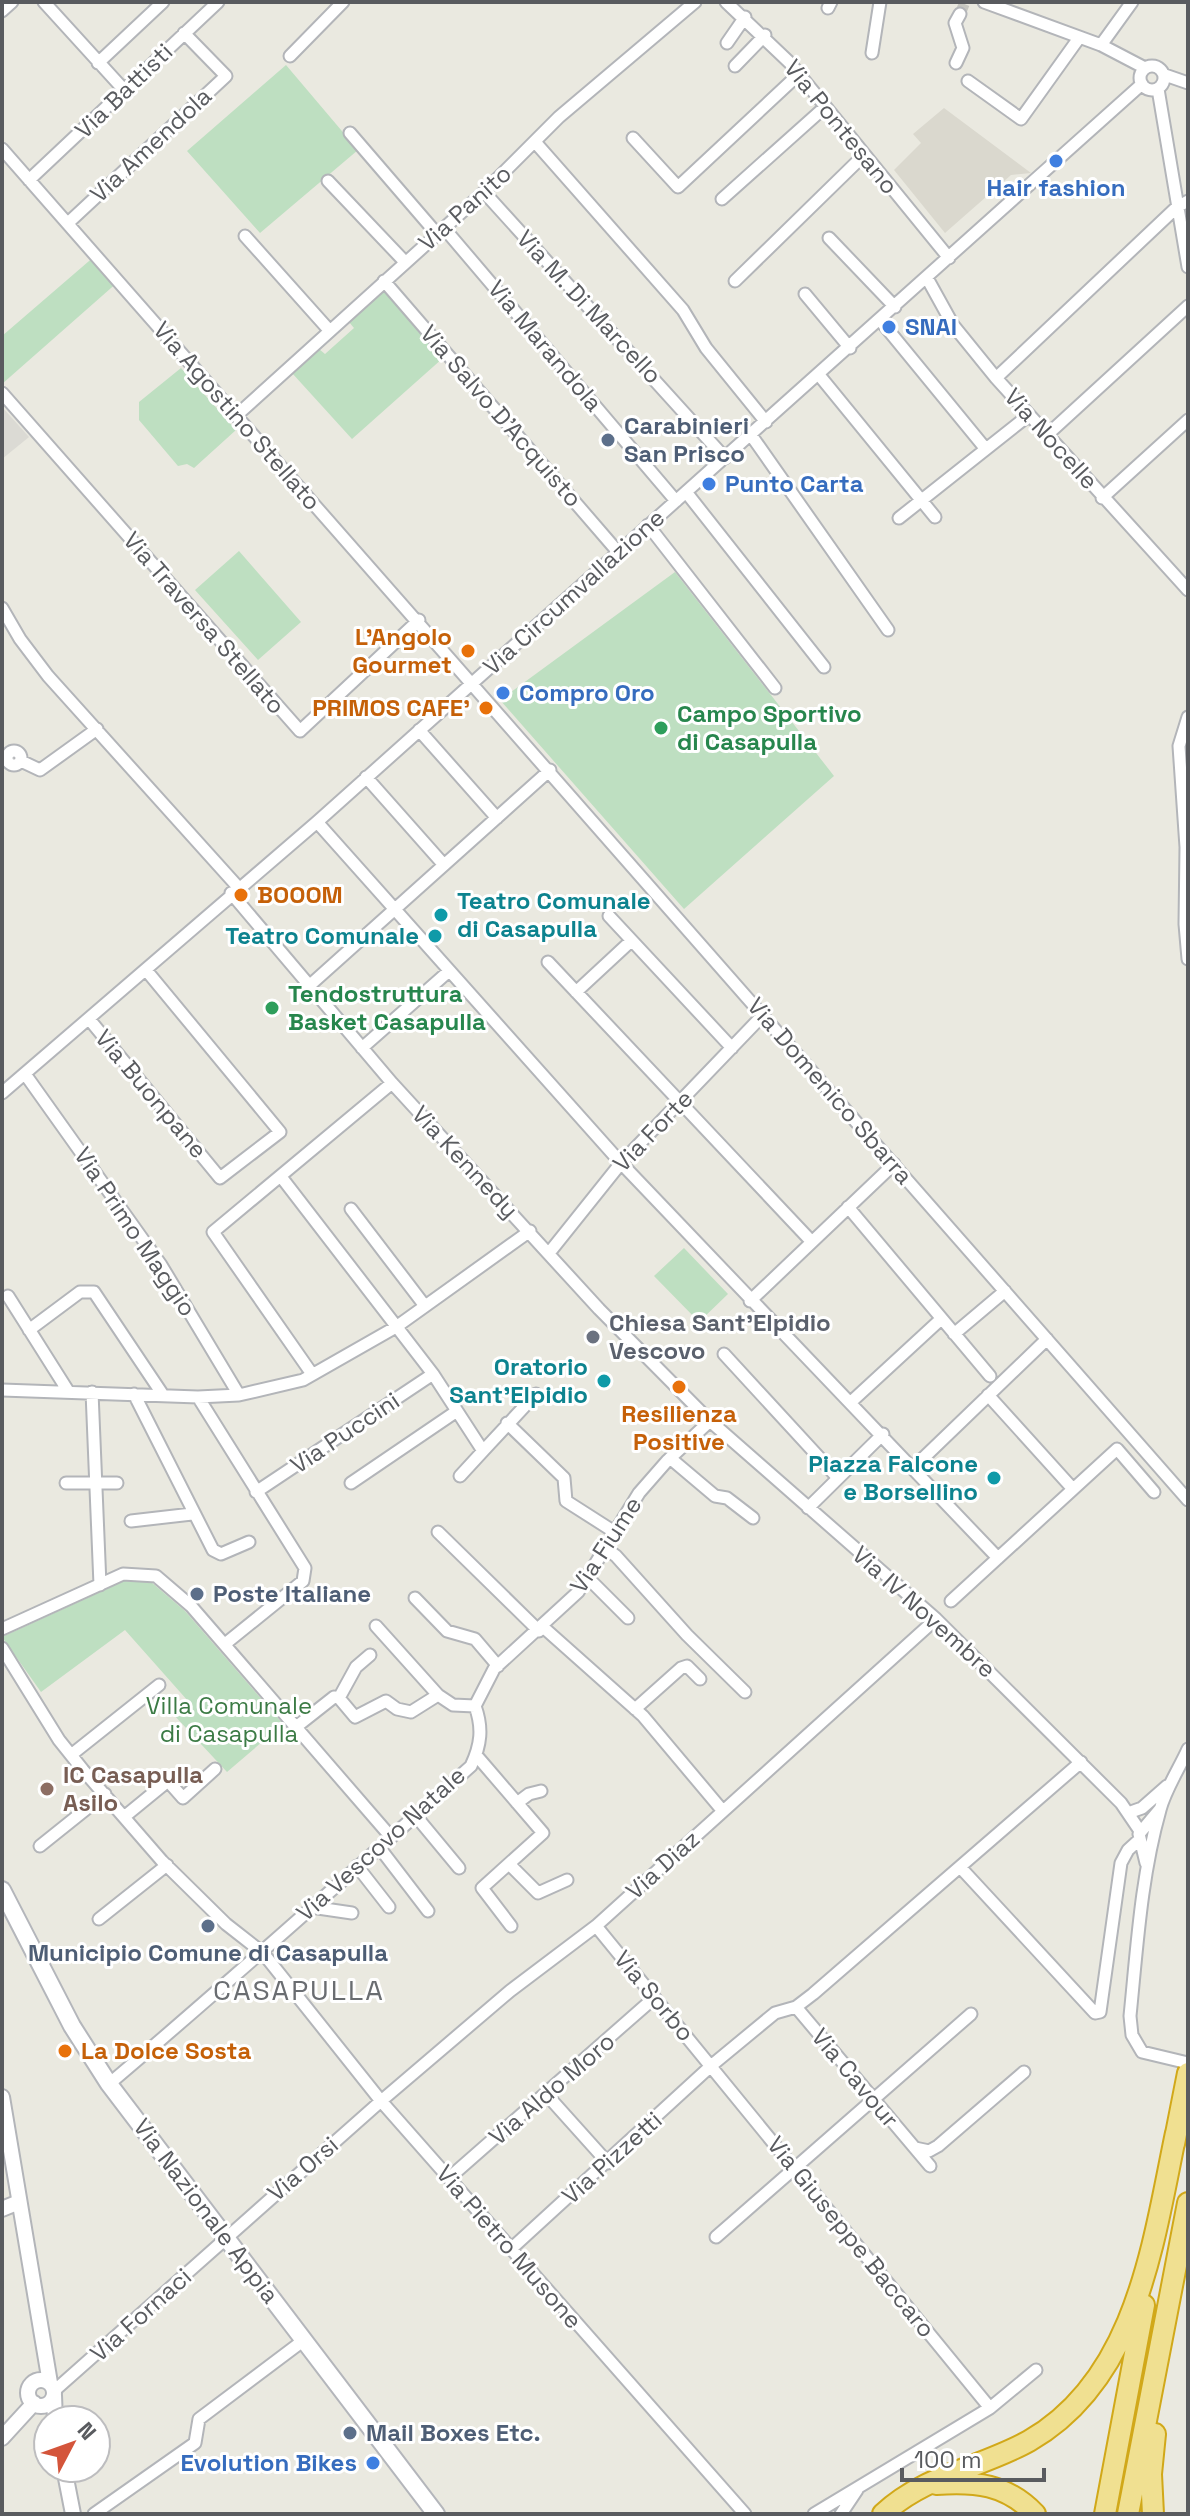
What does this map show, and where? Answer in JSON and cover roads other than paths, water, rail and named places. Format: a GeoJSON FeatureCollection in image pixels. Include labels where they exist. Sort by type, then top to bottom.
{"type":"FeatureCollection","features":[{"type":"Feature","properties":{"kind":"highway"},"geometry":{"type":"LineString","coordinates":[[883,2514],[928,2485],[1028,2441],[1075,2406],[1097,2380],[1129,2318],[1147,2270],[1188,2073]]}},
{"type":"Feature","properties":{"kind":"highway"},"geometry":{"type":"LineString","coordinates":[[1105,2514],[1176,2133]]}},
{"type":"Feature","properties":{"kind":"highway"},"geometry":{"type":"LineString","coordinates":[[1128,2514],[1188,2203]]}},
{"type":"Feature","properties":{"kind":"highway"},"geometry":{"type":"LineString","coordinates":[[1153,2514],[1151,2474],[1155,2434],[1188,2239]]}},
{"type":"Feature","properties":{"kind":"highway"},"geometry":{"type":"LineString","coordinates":[[928,2485],[974,2481],[1012,2494],[1035,2514]]}},
{"type":"Feature","properties":{"kind":"main road","name":"Via Nazionale Appia"},"geometry":{"type":"LineString","coordinates":[[2,1890],[72,2026],[109,2084],[436,2514]]}},
{"type":"Feature","properties":{"kind":"street"},"geometry":{"type":"LineString","coordinates":[[2,11],[12,2]]}},
{"type":"Feature","properties":{"kind":"street"},"geometry":{"type":"LineString","coordinates":[[44,2],[125,91]]}},
{"type":"Feature","properties":{"kind":"street"},"geometry":{"type":"LineString","coordinates":[[98,63],[163,2]]}},
{"type":"Feature","properties":{"kind":"street","name":"Via Battisti"},"geometry":{"type":"LineString","coordinates":[[29,180],[218,2]]}},
{"type":"Feature","properties":{"kind":"street"},"geometry":{"type":"LineString","coordinates":[[290,56],[343,2]]}},
{"type":"Feature","properties":{"kind":"street","name":"Via Panito"},"geometry":{"type":"LineString","coordinates":[[237,415],[484,192],[630,53],[695,2]]}},
{"type":"Feature","properties":{"kind":"street","name":"Via Pontesano"},"geometry":{"type":"LineString","coordinates":[[726,2],[765,35],[799,74],[949,258]]}},
{"type":"Feature","properties":{"kind":"street"},"geometry":{"type":"LineString","coordinates":[[872,53],[880,2]]}},
{"type":"Feature","properties":{"kind":"street"},"geometry":{"type":"LineString","coordinates":[[984,2],[1101,45],[1145,68],[1157,66],[1165,75],[1188,83]]}},
{"type":"Feature","properties":{"kind":"street"},"geometry":{"type":"LineString","coordinates":[[1101,45],[1132,2]]}},
{"type":"Feature","properties":{"kind":"street"},"geometry":{"type":"LineString","coordinates":[[956,63],[963,48],[955,23],[960,14]]}},
{"type":"Feature","properties":{"kind":"street"},"geometry":{"type":"LineString","coordinates":[[727,43],[745,17]]}},
{"type":"Feature","properties":{"kind":"street","name":"Via Amendola"},"geometry":{"type":"LineString","coordinates":[[68,223],[226,76],[184,33]]}},
{"type":"Feature","properties":{"kind":"street"},"geometry":{"type":"LineString","coordinates":[[735,66],[765,35]]}},
{"type":"Feature","properties":{"kind":"street"},"geometry":{"type":"LineString","coordinates":[[968,81],[1021,119],[1079,38]]}},
{"type":"Feature","properties":{"kind":"street"},"geometry":{"type":"LineString","coordinates":[[1145,68],[1142,84],[1146,88],[1158,89]]}},
{"type":"Feature","properties":{"kind":"street"},"geometry":{"type":"LineString","coordinates":[[633,138],[678,187],[799,74]]}},
{"type":"Feature","properties":{"kind":"street"},"geometry":{"type":"LineString","coordinates":[[1165,75],[1158,89],[1183,204],[1188,267]]}},
{"type":"Feature","properties":{"kind":"street","name":"Via Circumvallazione"},"geometry":{"type":"LineString","coordinates":[[2,1093],[234,890],[317,822],[1142,84]]}},
{"type":"Feature","properties":{"kind":"street"},"geometry":{"type":"LineString","coordinates":[[722,199],[825,107]]}},
{"type":"Feature","properties":{"kind":"street","name":"Via Marandola"},"geometry":{"type":"LineString","coordinates":[[350,133],[676,501]]}},
{"type":"Feature","properties":{"kind":"street"},"geometry":{"type":"LineString","coordinates":[[535,142],[683,310],[706,348],[766,422]]}},
{"type":"Feature","properties":{"kind":"street"},"geometry":{"type":"LineString","coordinates":[[735,281],[863,156]]}},
{"type":"Feature","properties":{"kind":"street","name":"Via Agostino Stellato"},"geometry":{"type":"LineString","coordinates":[[5,157],[68,223],[473,681]]}},
{"type":"Feature","properties":{"kind":"street"},"geometry":{"type":"LineString","coordinates":[[328,181],[405,262]]}},
{"type":"Feature","properties":{"kind":"street","name":"Via M. Di Marcello"},"geometry":{"type":"LineString","coordinates":[[484,192],[725,458]]}},
{"type":"Feature","properties":{"kind":"street"},"geometry":{"type":"LineString","coordinates":[[996,378],[1183,204]]}},
{"type":"Feature","properties":{"kind":"street"},"geometry":{"type":"LineString","coordinates":[[245,236],[329,330]]}},
{"type":"Feature","properties":{"kind":"street"},"geometry":{"type":"LineString","coordinates":[[829,238],[895,307]]}},
{"type":"Feature","properties":{"kind":"street","name":"Via Nocelle"},"geometry":{"type":"LineString","coordinates":[[927,278],[953,325],[996,378],[1188,590]]}},
{"type":"Feature","properties":{"kind":"street","name":"Via Salvo D'Acquisto"},"geometry":{"type":"LineString","coordinates":[[384,281],[618,552]]}},
{"type":"Feature","properties":{"kind":"street"},"geometry":{"type":"LineString","coordinates":[[805,294],[850,348]]}},
{"type":"Feature","properties":{"kind":"street"},"geometry":{"type":"LineString","coordinates":[[1047,435],[1188,306]]}},
{"type":"Feature","properties":{"kind":"street"},"geometry":{"type":"LineString","coordinates":[[880,320],[985,448]]}},
{"type":"Feature","properties":{"kind":"street"},"geometry":{"type":"LineString","coordinates":[[819,375],[935,517]]}},
{"type":"Feature","properties":{"kind":"street","name":"Via Traversa Stellato"},"geometry":{"type":"LineString","coordinates":[[2,393],[300,731],[419,620]]}},
{"type":"Feature","properties":{"kind":"street"},"geometry":{"type":"LineString","coordinates":[[899,518],[1029,415]]}},
{"type":"Feature","properties":{"kind":"street"},"geometry":{"type":"LineString","coordinates":[[1102,498],[1188,420]]}},
{"type":"Feature","properties":{"kind":"street"},"geometry":{"type":"LineString","coordinates":[[751,435],[888,630]]}},
{"type":"Feature","properties":{"kind":"street"},"geometry":{"type":"LineString","coordinates":[[686,492],[824,667]]}},
{"type":"Feature","properties":{"kind":"street"},"geometry":{"type":"LineString","coordinates":[[648,525],[775,688]]}},
{"type":"Feature","properties":{"kind":"street","name":"Via Kennedy"},"geometry":{"type":"LineString","coordinates":[[2,608],[20,639],[48,676],[234,890],[309,986],[392,1083],[599,1309],[710,1421]]}},
{"type":"Feature","properties":{"kind":"street","name":"Via Domenico Sbarra"},"geometry":{"type":"LineString","coordinates":[[473,681],[1188,1500]]}},
{"type":"Feature","properties":{"kind":"street"},"geometry":{"type":"LineString","coordinates":[[1188,717],[1179,746],[1188,959]]}},
{"type":"Feature","properties":{"kind":"street"},"geometry":{"type":"LineString","coordinates":[[4,756],[17,751],[21,761],[40,770],[97,729]]}},
{"type":"Feature","properties":{"kind":"street"},"geometry":{"type":"LineString","coordinates":[[419,730],[497,818]]}},
{"type":"Feature","properties":{"kind":"street"},"geometry":{"type":"LineString","coordinates":[[309,986],[550,770]]}},
{"type":"Feature","properties":{"kind":"street"},"geometry":{"type":"LineString","coordinates":[[366,777],[444,865]]}},
{"type":"Feature","properties":{"kind":"street"},"geometry":{"type":"LineString","coordinates":[[317,822],[621,1163],[750,1301],[883,1434],[998,1558]]}},
{"type":"Feature","properties":{"kind":"street"},"geometry":{"type":"LineString","coordinates":[[609,916],[732,1048]]}},
{"type":"Feature","properties":{"kind":"street"},"geometry":{"type":"LineString","coordinates":[[576,992],[631,941]]}},
{"type":"Feature","properties":{"kind":"street"},"geometry":{"type":"LineString","coordinates":[[548,962],[812,1242]]}},
{"type":"Feature","properties":{"kind":"street","name":"Via Buonpane"},"geometry":{"type":"LineString","coordinates":[[89,1019],[220,1178],[280,1132],[146,970]]}},
{"type":"Feature","properties":{"kind":"street"},"geometry":{"type":"LineString","coordinates":[[362,1048],[449,971]]}},
{"type":"Feature","properties":{"kind":"street","name":"Via Forte"},"geometry":{"type":"LineString","coordinates":[[549,1253],[621,1163],[763,1015]]}},
{"type":"Feature","properties":{"kind":"street","name":"Via Primo Maggio"},"geometry":{"type":"LineString","coordinates":[[25,1074],[161,1265],[239,1395]]}},
{"type":"Feature","properties":{"kind":"street"},"geometry":{"type":"LineString","coordinates":[[312,1374],[213,1232],[282,1178],[392,1083]]}},
{"type":"Feature","properties":{"kind":"street"},"geometry":{"type":"LineString","coordinates":[[750,1301],[894,1164]]}},
{"type":"Feature","properties":{"kind":"street"},"geometry":{"type":"LineString","coordinates":[[282,1178],[433,1374],[483,1451]]}},
{"type":"Feature","properties":{"kind":"street"},"geometry":{"type":"LineString","coordinates":[[848,1207],[990,1376]]}},
{"type":"Feature","properties":{"kind":"street"},"geometry":{"type":"LineString","coordinates":[[351,1209],[425,1306]]}},
{"type":"Feature","properties":{"kind":"street"},"geometry":{"type":"LineString","coordinates":[[2,1390],[198,1397],[239,1395],[303,1380],[396,1327],[530,1231]]}},
{"type":"Feature","properties":{"kind":"street"},"geometry":{"type":"LineString","coordinates":[[954,1334],[1005,1291]]}},
{"type":"Feature","properties":{"kind":"street"},"geometry":{"type":"LineString","coordinates":[[29,1330],[80,1292],[94,1292],[163,1395]]}},
{"type":"Feature","properties":{"kind":"street"},"geometry":{"type":"LineString","coordinates":[[8,1296],[68,1391]]}},
{"type":"Feature","properties":{"kind":"street"},"geometry":{"type":"LineString","coordinates":[[851,1402],[940,1320]]}},
{"type":"Feature","properties":{"kind":"street"},"geometry":{"type":"LineString","coordinates":[[914,1467],[1047,1339]]}},
{"type":"Feature","properties":{"kind":"street"},"geometry":{"type":"LineString","coordinates":[[724,1354],[838,1478]]}},
{"type":"Feature","properties":{"kind":"street","name":"Via Puccini"},"geometry":{"type":"LineString","coordinates":[[256,1492],[433,1374]]}},
{"type":"Feature","properties":{"kind":"street"},"geometry":{"type":"LineString","coordinates":[[92,1392],[100,1585]]}},
{"type":"Feature","properties":{"kind":"street"},"geometry":{"type":"LineString","coordinates":[[134,1394],[192,1514],[213,1550],[221,1554],[249,1542]]}},
{"type":"Feature","properties":{"kind":"street"},"geometry":{"type":"LineString","coordinates":[[460,1476],[536,1394]]}},
{"type":"Feature","properties":{"kind":"street"},"geometry":{"type":"LineString","coordinates":[[988,1395],[1073,1489]]}},
{"type":"Feature","properties":{"kind":"street"},"geometry":{"type":"LineString","coordinates":[[198,1397],[305,1568],[305,1576],[225,1644]]}},
{"type":"Feature","properties":{"kind":"street"},"geometry":{"type":"LineString","coordinates":[[351,1483],[457,1411]]}},
{"type":"Feature","properties":{"kind":"street","name":"Via Fiume"},"geometry":{"type":"LineString","coordinates":[[475,1706],[498,1666],[578,1592],[613,1531],[670,1458],[710,1421]]}},
{"type":"Feature","properties":{"kind":"street","name":"Via IV Novembre"},"geometry":{"type":"LineString","coordinates":[[710,1421],[936,1619],[1081,1762],[1146,1836]]}},
{"type":"Feature","properties":{"kind":"street"},"geometry":{"type":"LineString","coordinates":[[507,1423],[564,1478],[566,1501],[613,1531]]}},
{"type":"Feature","properties":{"kind":"street"},"geometry":{"type":"LineString","coordinates":[[808,1508],[883,1434]]}},
{"type":"Feature","properties":{"kind":"street"},"geometry":{"type":"LineString","coordinates":[[951,1601],[1117,1449],[1154,1492]]}},
{"type":"Feature","properties":{"kind":"street"},"geometry":{"type":"LineString","coordinates":[[670,1458],[715,1496],[727,1498],[753,1518]]}},
{"type":"Feature","properties":{"kind":"street"},"geometry":{"type":"LineString","coordinates":[[66,1483],[117,1483]]}},
{"type":"Feature","properties":{"kind":"street"},"geometry":{"type":"LineString","coordinates":[[131,1521],[192,1514]]}},
{"type":"Feature","properties":{"kind":"street"},"geometry":{"type":"LineString","coordinates":[[438,1532],[541,1629],[635,1709],[722,1810]]}},
{"type":"Feature","properties":{"kind":"street"},"geometry":{"type":"LineString","coordinates":[[604,1547],[623,1563],[687,1635],[745,1692]]}},
{"type":"Feature","properties":{"kind":"street"},"geometry":{"type":"LineString","coordinates":[[2,1629],[123,1574],[156,1576],[182,1597],[225,1644],[391,1837]]}},
{"type":"Feature","properties":{"kind":"street"},"geometry":{"type":"LineString","coordinates":[[587,1577],[628,1618]]}},
{"type":"Feature","properties":{"kind":"street"},"geometry":{"type":"LineString","coordinates":[[415,1598],[447,1631],[475,1639],[498,1666]]}},
{"type":"Feature","properties":{"kind":"street","name":"Via Diaz"},"geometry":{"type":"LineString","coordinates":[[381,2101],[510,1991],[596,1926],[936,1619]]}},
{"type":"Feature","properties":{"kind":"street"},"geometry":{"type":"LineString","coordinates":[[376,1626],[438,1695],[461,1707],[475,1706]]}},
{"type":"Feature","properties":{"kind":"street","name":"Via Pietro Musone"},"geometry":{"type":"LineString","coordinates":[[2,1648],[71,1755],[124,1817],[226,1924],[263,1953],[381,2101],[745,2514]]}},
{"type":"Feature","properties":{"kind":"street"},"geometry":{"type":"LineString","coordinates":[[339,1698],[356,1667],[370,1655]]}},
{"type":"Feature","properties":{"kind":"street"},"geometry":{"type":"LineString","coordinates":[[635,1709],[681,1668],[687,1666],[700,1679]]}},
{"type":"Feature","properties":{"kind":"street"},"geometry":{"type":"LineString","coordinates":[[71,1755],[159,1685]]}},
{"type":"Feature","properties":{"kind":"street"},"geometry":{"type":"LineString","coordinates":[[296,1727],[334,1697],[339,1698],[355,1717],[386,1701],[397,1709],[411,1712],[438,1695]]}},
{"type":"Feature","properties":{"kind":"street","name":"Via Vescovo Natale"},"geometry":{"type":"LineString","coordinates":[[109,2084],[263,1953],[471,1766],[481,1723],[475,1706]]}},
{"type":"Feature","properties":{"kind":"street"},"geometry":{"type":"LineString","coordinates":[[960,1867],[1087,2009],[1100,2012],[1121,1863],[1128,1850],[1146,1836],[1188,1749]]}},
{"type":"Feature","properties":{"kind":"street"},"geometry":{"type":"LineString","coordinates":[[476,1755],[543,1833],[482,1888],[511,1926]]}},
{"type":"Feature","properties":{"kind":"street","name":"Via Pizzetti"},"geometry":{"type":"LineString","coordinates":[[511,2249],[712,2065],[775,2013],[796,2007],[1081,1762]]}},
{"type":"Feature","properties":{"kind":"street"},"geometry":{"type":"LineString","coordinates":[[124,1817],[168,1781],[183,1798],[215,1769]]}},
{"type":"Feature","properties":{"kind":"street"},"geometry":{"type":"LineString","coordinates":[[1128,1813],[1151,1801],[1174,1779]]}},
{"type":"Feature","properties":{"kind":"street"},"geometry":{"type":"LineString","coordinates":[[517,1803],[529,1794],[541,1791]]}},
{"type":"Feature","properties":{"kind":"street"},"geometry":{"type":"LineString","coordinates":[[40,1846],[105,1794]]}},
{"type":"Feature","properties":{"kind":"street"},"geometry":{"type":"LineString","coordinates":[[415,1815],[459,1868]]}},
{"type":"Feature","properties":{"kind":"street"},"geometry":{"type":"LineString","coordinates":[[1146,1836],[1146,1865],[1130,2016],[1136,2045],[1142,2052],[1188,2063]]}},
{"type":"Feature","properties":{"kind":"street"},"geometry":{"type":"LineString","coordinates":[[379,1847],[428,1911]]}},
{"type":"Feature","properties":{"kind":"street"},"geometry":{"type":"LineString","coordinates":[[509,1864],[538,1893],[567,1880]]}},
{"type":"Feature","properties":{"kind":"street"},"geometry":{"type":"LineString","coordinates":[[99,1919],[167,1865]]}},
{"type":"Feature","properties":{"kind":"street"},"geometry":{"type":"LineString","coordinates":[[357,1866],[389,1907]]}},
{"type":"Feature","properties":{"kind":"street"},"geometry":{"type":"LineString","coordinates":[[311,1907],[352,1913]]}},
{"type":"Feature","properties":{"kind":"street","name":"Via Sorbo"},"geometry":{"type":"LineString","coordinates":[[596,1926],[712,2065]]}},
{"type":"Feature","properties":{"kind":"street","name":"Via Vescovo Natale"},"geometry":{"type":"LineString","coordinates":[[280,1974],[277,1951],[282,1934]]}},
{"type":"Feature","properties":{"kind":"street"},"geometry":{"type":"LineString","coordinates":[[247,1967],[262,1965],[280,1974]]}},
{"type":"Feature","properties":{"kind":"street","name":"Via Aldo Moro"},"geometry":{"type":"LineString","coordinates":[[449,2178],[654,1998]]}},
{"type":"Feature","properties":{"kind":"street","name":"Via Cavour"},"geometry":{"type":"LineString","coordinates":[[796,2007],[930,2166]]}},
{"type":"Feature","properties":{"kind":"street"},"geometry":{"type":"LineString","coordinates":[[716,2237],[971,2014]]}},
{"type":"Feature","properties":{"kind":"street","name":"Via Giuseppe Baccaro"},"geometry":{"type":"LineString","coordinates":[[712,2065],[990,2408]]}},
{"type":"Feature","properties":{"kind":"street","name":"Via Cavour"},"geometry":{"type":"LineString","coordinates":[[914,2148],[929,2151],[938,2146],[1024,2072]]}},
{"type":"Feature","properties":{"kind":"street"},"geometry":{"type":"LineString","coordinates":[[547,2095],[608,2163]]}},
{"type":"Feature","properties":{"kind":"street"},"geometry":{"type":"LineString","coordinates":[[2,2097],[8,2164],[19,2202],[50,2404]]}},
{"type":"Feature","properties":{"kind":"street","name":"Via Orsi"},"geometry":{"type":"LineString","coordinates":[[226,2237],[381,2101]]}},
{"type":"Feature","properties":{"kind":"street"},"geometry":{"type":"LineString","coordinates":[[2,2209],[19,2202]]}},
{"type":"Feature","properties":{"kind":"street","name":"Via Fornaci"},"geometry":{"type":"LineString","coordinates":[[2,2438],[46,2393],[226,2237]]}},
{"type":"Feature","properties":{"kind":"street"},"geometry":{"type":"LineString","coordinates":[[94,2514],[195,2443],[199,2419],[304,2340]]}},
{"type":"Feature","properties":{"kind":"street"},"geometry":{"type":"LineString","coordinates":[[815,2514],[990,2408],[1036,2370]]}},
{"type":"Feature","properties":{"kind":"street"},"geometry":{"type":"LineString","coordinates":[[67,2484],[73,2514]]}},
{"type":"Feature","properties":{"kind":"street"},"geometry":{"type":"LineString","coordinates":[[841,2514],[860,2486]]}},
{"type":"Feature","properties":{"kind":"tunnel"},"geometry":{"type":"LineString","coordinates":[[960,14],[965,2]]}},
{"type":"Feature","properties":{"kind":"place","name":"Hair fashion"},"geometry":{"type":"Point","coordinates":[1056,161]}},
{"type":"Feature","properties":{"kind":"place","name":"SNAI"},"geometry":{"type":"Point","coordinates":[889,327]}},
{"type":"Feature","properties":{"kind":"place","name":"Carabinieri San Prisco"},"geometry":{"type":"Point","coordinates":[608,440]}},
{"type":"Feature","properties":{"kind":"place","name":"Punto Carta"},"geometry":{"type":"Point","coordinates":[709,484]}},
{"type":"Feature","properties":{"kind":"place","name":"L'Angolo Gourmet"},"geometry":{"type":"Point","coordinates":[468,651]}},
{"type":"Feature","properties":{"kind":"place","name":"Compro Oro"},"geometry":{"type":"Point","coordinates":[503,693]}},
{"type":"Feature","properties":{"kind":"place","name":"PRIMOS CAFE'"},"geometry":{"type":"Point","coordinates":[486,708]}},
{"type":"Feature","properties":{"kind":"place","name":"Campo Sportivo di Casapulla"},"geometry":{"type":"Point","coordinates":[661,728]}},
{"type":"Feature","properties":{"kind":"place","name":"BOOOM"},"geometry":{"type":"Point","coordinates":[241,895]}},
{"type":"Feature","properties":{"kind":"place","name":"Teatro Comunale di Casapulla"},"geometry":{"type":"Point","coordinates":[441,915]}},
{"type":"Feature","properties":{"kind":"place","name":"Teatro Comunale"},"geometry":{"type":"Point","coordinates":[435,936]}},
{"type":"Feature","properties":{"kind":"place","name":"Tendostruttura Basket Casapulla"},"geometry":{"type":"Point","coordinates":[272,1008]}},
{"type":"Feature","properties":{"kind":"place","name":"Chiesa Sant'Elpidio Vescovo"},"geometry":{"type":"Point","coordinates":[593,1337]}},
{"type":"Feature","properties":{"kind":"place","name":"Oratorio Sant'Elpidio"},"geometry":{"type":"Point","coordinates":[604,1381]}},
{"type":"Feature","properties":{"kind":"place","name":"Resilienza Positive"},"geometry":{"type":"Point","coordinates":[679,1387]}},
{"type":"Feature","properties":{"kind":"place","name":"Piazza Falcone e Borsellino"},"geometry":{"type":"Point","coordinates":[994,1478]}},
{"type":"Feature","properties":{"kind":"place","name":"Poste Italiane"},"geometry":{"type":"Point","coordinates":[197,1594]}},
{"type":"Feature","properties":{"kind":"place","name":"IC Casapulla Asilo"},"geometry":{"type":"Point","coordinates":[47,1789]}},
{"type":"Feature","properties":{"kind":"place","name":"Municipio Comune di Casapulla"},"geometry":{"type":"Point","coordinates":[208,1926]}},
{"type":"Feature","properties":{"kind":"place","name":"La Dolce Sosta"},"geometry":{"type":"Point","coordinates":[65,2051]}},
{"type":"Feature","properties":{"kind":"place","name":"Mail Boxes Etc."},"geometry":{"type":"Point","coordinates":[350,2433]}},
{"type":"Feature","properties":{"kind":"place","name":"Evolution Bikes"},"geometry":{"type":"Point","coordinates":[373,2463]}},
{"type":"Feature","properties":{"kind":"district","name":"CASAPULLA"},"geometry":{"type":"Point","coordinates":[299,1990]}},
{"type":"Feature","properties":{"kind":"park label","name":"Villa Comunale di Casapulla"},"geometry":{"type":"Point","coordinates":[229,1720]}}]}
